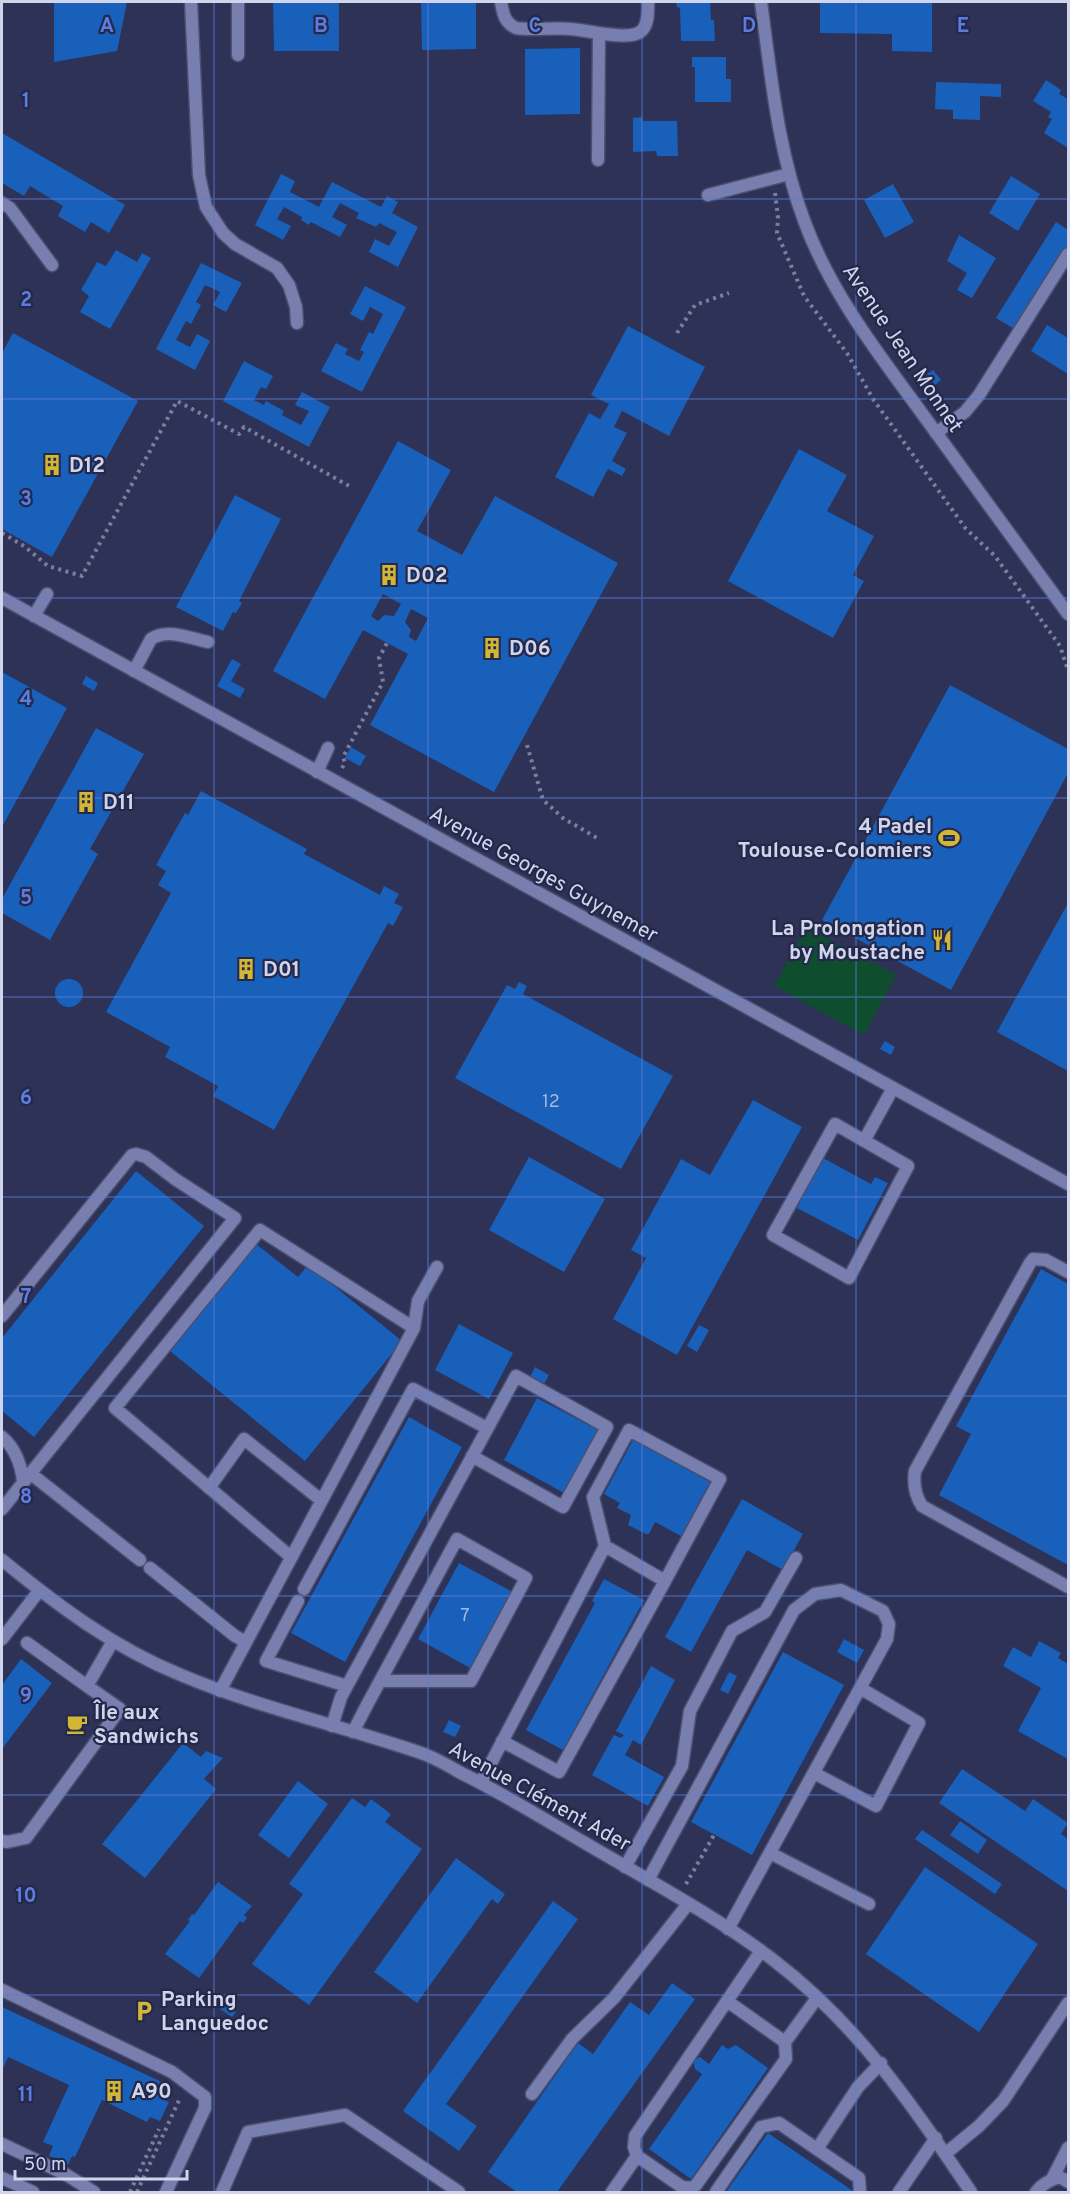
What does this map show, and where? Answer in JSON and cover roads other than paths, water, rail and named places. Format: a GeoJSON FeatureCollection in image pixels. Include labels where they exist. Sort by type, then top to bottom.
{"type":"FeatureCollection","features":[{"type":"Feature","properties":{"kind":"street"},"geometry":{"type":"LineString","coordinates":[[191,2],[199,175],[206,207],[223,233],[235,244],[277,268],[289,285],[296,307],[297,323]]}},
{"type":"Feature","properties":{"kind":"street"},"geometry":{"type":"LineString","coordinates":[[238,2],[238,55]]}},
{"type":"Feature","properties":{"kind":"street"},"geometry":{"type":"LineString","coordinates":[[501,2],[504,17],[516,28],[572,29],[599,35],[640,32],[647,20],[648,2]]}},
{"type":"Feature","properties":{"kind":"street","name":"Avenue Jean Monnet"},"geometry":{"type":"LineString","coordinates":[[761,2],[773,89],[789,174],[806,225],[835,286],[871,343],[1068,614]]}},
{"type":"Feature","properties":{"kind":"street"},"geometry":{"type":"LineString","coordinates":[[598,160],[599,35]]}},
{"type":"Feature","properties":{"kind":"street"},"geometry":{"type":"LineString","coordinates":[[708,195],[789,174]]}},
{"type":"Feature","properties":{"kind":"street"},"geometry":{"type":"LineString","coordinates":[[2,203],[10,208],[52,265]]}},
{"type":"Feature","properties":{"kind":"street"},"geometry":{"type":"LineString","coordinates":[[936,433],[965,412],[979,395],[1068,254]]}},
{"type":"Feature","properties":{"kind":"street"},"geometry":{"type":"LineString","coordinates":[[34,616],[47,594]]}},
{"type":"Feature","properties":{"kind":"street","name":"Avenue Georges Guynemer"},"geometry":{"type":"LineString","coordinates":[[2,598],[1068,1184]]}},
{"type":"Feature","properties":{"kind":"street"},"geometry":{"type":"LineString","coordinates":[[134,671],[151,639],[155,636],[172,634],[208,642]]}},
{"type":"Feature","properties":{"kind":"street"},"geometry":{"type":"LineString","coordinates":[[317,772],[328,748]]}},
{"type":"Feature","properties":{"kind":"street"},"geometry":{"type":"LineString","coordinates":[[864,1141],[893,1088]]}},
{"type":"Feature","properties":{"kind":"street"},"geometry":{"type":"LineString","coordinates":[[835,1124],[864,1141],[908,1166],[849,1278],[773,1235],[835,1124]]}},
{"type":"Feature","properties":{"kind":"street"},"geometry":{"type":"LineString","coordinates":[[2,1316],[132,1155],[146,1157],[235,1218],[2,1509]]}},
{"type":"Feature","properties":{"kind":"street"},"geometry":{"type":"LineString","coordinates":[[291,1557],[115,1408],[260,1230],[414,1328]]}},
{"type":"Feature","properties":{"kind":"street"},"geometry":{"type":"LineString","coordinates":[[1068,1272],[1042,1258],[1033,1259],[1030,1263],[915,1471],[914,1481],[915,1492],[922,1506],[1068,1587]]}},
{"type":"Feature","properties":{"kind":"street"},"geometry":{"type":"LineString","coordinates":[[220,1690],[414,1328],[418,1301],[437,1267]]}},
{"type":"Feature","properties":{"kind":"street"},"geometry":{"type":"LineString","coordinates":[[332,1726],[341,1697],[472,1456],[516,1376],[607,1427],[563,1507],[472,1456]]}},
{"type":"Feature","properties":{"kind":"street"},"geometry":{"type":"LineString","coordinates":[[347,1686],[266,1661],[413,1389],[488,1428]]}},
{"type":"Feature","properties":{"kind":"street"},"geometry":{"type":"LineString","coordinates":[[481,1782],[502,1741],[605,1546],[593,1497],[629,1430],[720,1479],[560,1772],[502,1741]]}},
{"type":"Feature","properties":{"kind":"street"},"geometry":{"type":"LineString","coordinates":[[2,1437],[14,1452],[21,1470],[27,1477],[140,1560]]}},
{"type":"Feature","properties":{"kind":"street"},"geometry":{"type":"LineString","coordinates":[[209,1488],[244,1438],[321,1500]]}},
{"type":"Feature","properties":{"kind":"street"},"geometry":{"type":"LineString","coordinates":[[353,1732],[457,1539],[526,1578],[471,1681],[381,1681]]}},
{"type":"Feature","properties":{"kind":"street"},"geometry":{"type":"LineString","coordinates":[[605,1546],[665,1581]]}},
{"type":"Feature","properties":{"kind":"street"},"geometry":{"type":"LineString","coordinates":[[626,1867],[682,1766],[690,1711],[732,1631],[765,1612],[796,1558]]}},
{"type":"Feature","properties":{"kind":"street","name":"Avenue Clément Ader"},"geometry":{"type":"LineString","coordinates":[[2,1560],[73,1616],[158,1665],[220,1690],[427,1755],[481,1782],[728,1929],[761,1951],[817,1998],[881,2063],[936,2138],[971,2193]]}},
{"type":"Feature","properties":{"kind":"street"},"geometry":{"type":"LineString","coordinates":[[150,1568],[235,1636],[246,1642]]}},
{"type":"Feature","properties":{"kind":"street"},"geometry":{"type":"LineString","coordinates":[[2,1639],[39,1590]]}},
{"type":"Feature","properties":{"kind":"street"},"geometry":{"type":"LineString","coordinates":[[648,1880],[794,1610],[815,1594],[841,1590],[883,1611],[890,1624],[887,1639],[728,1929]]}},
{"type":"Feature","properties":{"kind":"street"},"geometry":{"type":"LineString","coordinates":[[87,1686],[113,1641]]}},
{"type":"Feature","properties":{"kind":"street"},"geometry":{"type":"LineString","coordinates":[[2,1840],[7,1842],[26,1838],[120,1709],[27,1643]]}},
{"type":"Feature","properties":{"kind":"street"},"geometry":{"type":"LineString","coordinates":[[814,1773],[876,1806],[920,1723],[860,1688]]}},
{"type":"Feature","properties":{"kind":"street"},"geometry":{"type":"LineString","coordinates":[[770,1853],[868,1904]]}},
{"type":"Feature","properties":{"kind":"street"},"geometry":{"type":"LineString","coordinates":[[532,2094],[572,2039],[614,1998],[683,1901]]}},
{"type":"Feature","properties":{"kind":"street"},"geometry":{"type":"LineString","coordinates":[[761,1951],[635,2136],[634,2147],[637,2156],[675,2188],[692,2188],[700,2181],[786,2059],[785,2042],[817,1998]]}},
{"type":"Feature","properties":{"kind":"street"},"geometry":{"type":"LineString","coordinates":[[2,1989],[172,2072],[205,2097],[205,2108],[166,2193]]}},
{"type":"Feature","properties":{"kind":"street"},"geometry":{"type":"LineString","coordinates":[[727,2001],[785,2042]]}},
{"type":"Feature","properties":{"kind":"street"},"geometry":{"type":"LineString","coordinates":[[945,2154],[979,2126],[1003,2101],[1068,2003]]}},
{"type":"Feature","properties":{"kind":"street"},"geometry":{"type":"LineString","coordinates":[[817,2149],[858,2087],[881,2063]]}},
{"type":"Feature","properties":{"kind":"street"},"geometry":{"type":"LineString","coordinates":[[222,2193],[248,2132],[345,2115],[459,2193]]}},
{"type":"Feature","properties":{"kind":"street"},"geometry":{"type":"LineString","coordinates":[[716,2193],[761,2127],[779,2123],[859,2178],[860,2193]]}},
{"type":"Feature","properties":{"kind":"street"},"geometry":{"type":"LineString","coordinates":[[900,2193],[936,2138]]}},
{"type":"Feature","properties":{"kind":"street"},"geometry":{"type":"LineString","coordinates":[[2,2144],[65,2174],[94,2193]]}},
{"type":"Feature","properties":{"kind":"street"},"geometry":{"type":"LineString","coordinates":[[1052,2179],[1068,2148]]}},
{"type":"Feature","properties":{"kind":"street"},"geometry":{"type":"LineString","coordinates":[[612,2193],[637,2156]]}},
{"type":"Feature","properties":{"kind":"street"},"geometry":{"type":"LineString","coordinates":[[1036,2193],[1041,2186],[1052,2179],[1060,2177],[1068,2181]]}},
{"type":"Feature","properties":{"kind":"street"},"geometry":{"type":"LineString","coordinates":[[2,2178],[33,2193]]}},
{"type":"Feature","properties":{"kind":"place","name":"D12"},"geometry":{"type":"Point","coordinates":[52,465]}},
{"type":"Feature","properties":{"kind":"place","name":"D02"},"geometry":{"type":"Point","coordinates":[389,575]}},
{"type":"Feature","properties":{"kind":"place","name":"D06"},"geometry":{"type":"Point","coordinates":[492,648]}},
{"type":"Feature","properties":{"kind":"place","name":"D11"},"geometry":{"type":"Point","coordinates":[86,802]}},
{"type":"Feature","properties":{"kind":"place","name":"4 Padel Toulouse-Colomiers"},"geometry":{"type":"Point","coordinates":[949,838]}},
{"type":"Feature","properties":{"kind":"place","name":"La Prolongation by Moustache"},"geometry":{"type":"Point","coordinates":[942,940]}},
{"type":"Feature","properties":{"kind":"place","name":"D01"},"geometry":{"type":"Point","coordinates":[246,969]}},
{"type":"Feature","properties":{"kind":"place","name":"Île aux Sandwichs"},"geometry":{"type":"Point","coordinates":[77,1724]}},
{"type":"Feature","properties":{"kind":"place","name":"Parking Languedoc"},"geometry":{"type":"Point","coordinates":[144,2011]}},
{"type":"Feature","properties":{"kind":"place","name":"A90"},"geometry":{"type":"Point","coordinates":[114,2091]}}]}
